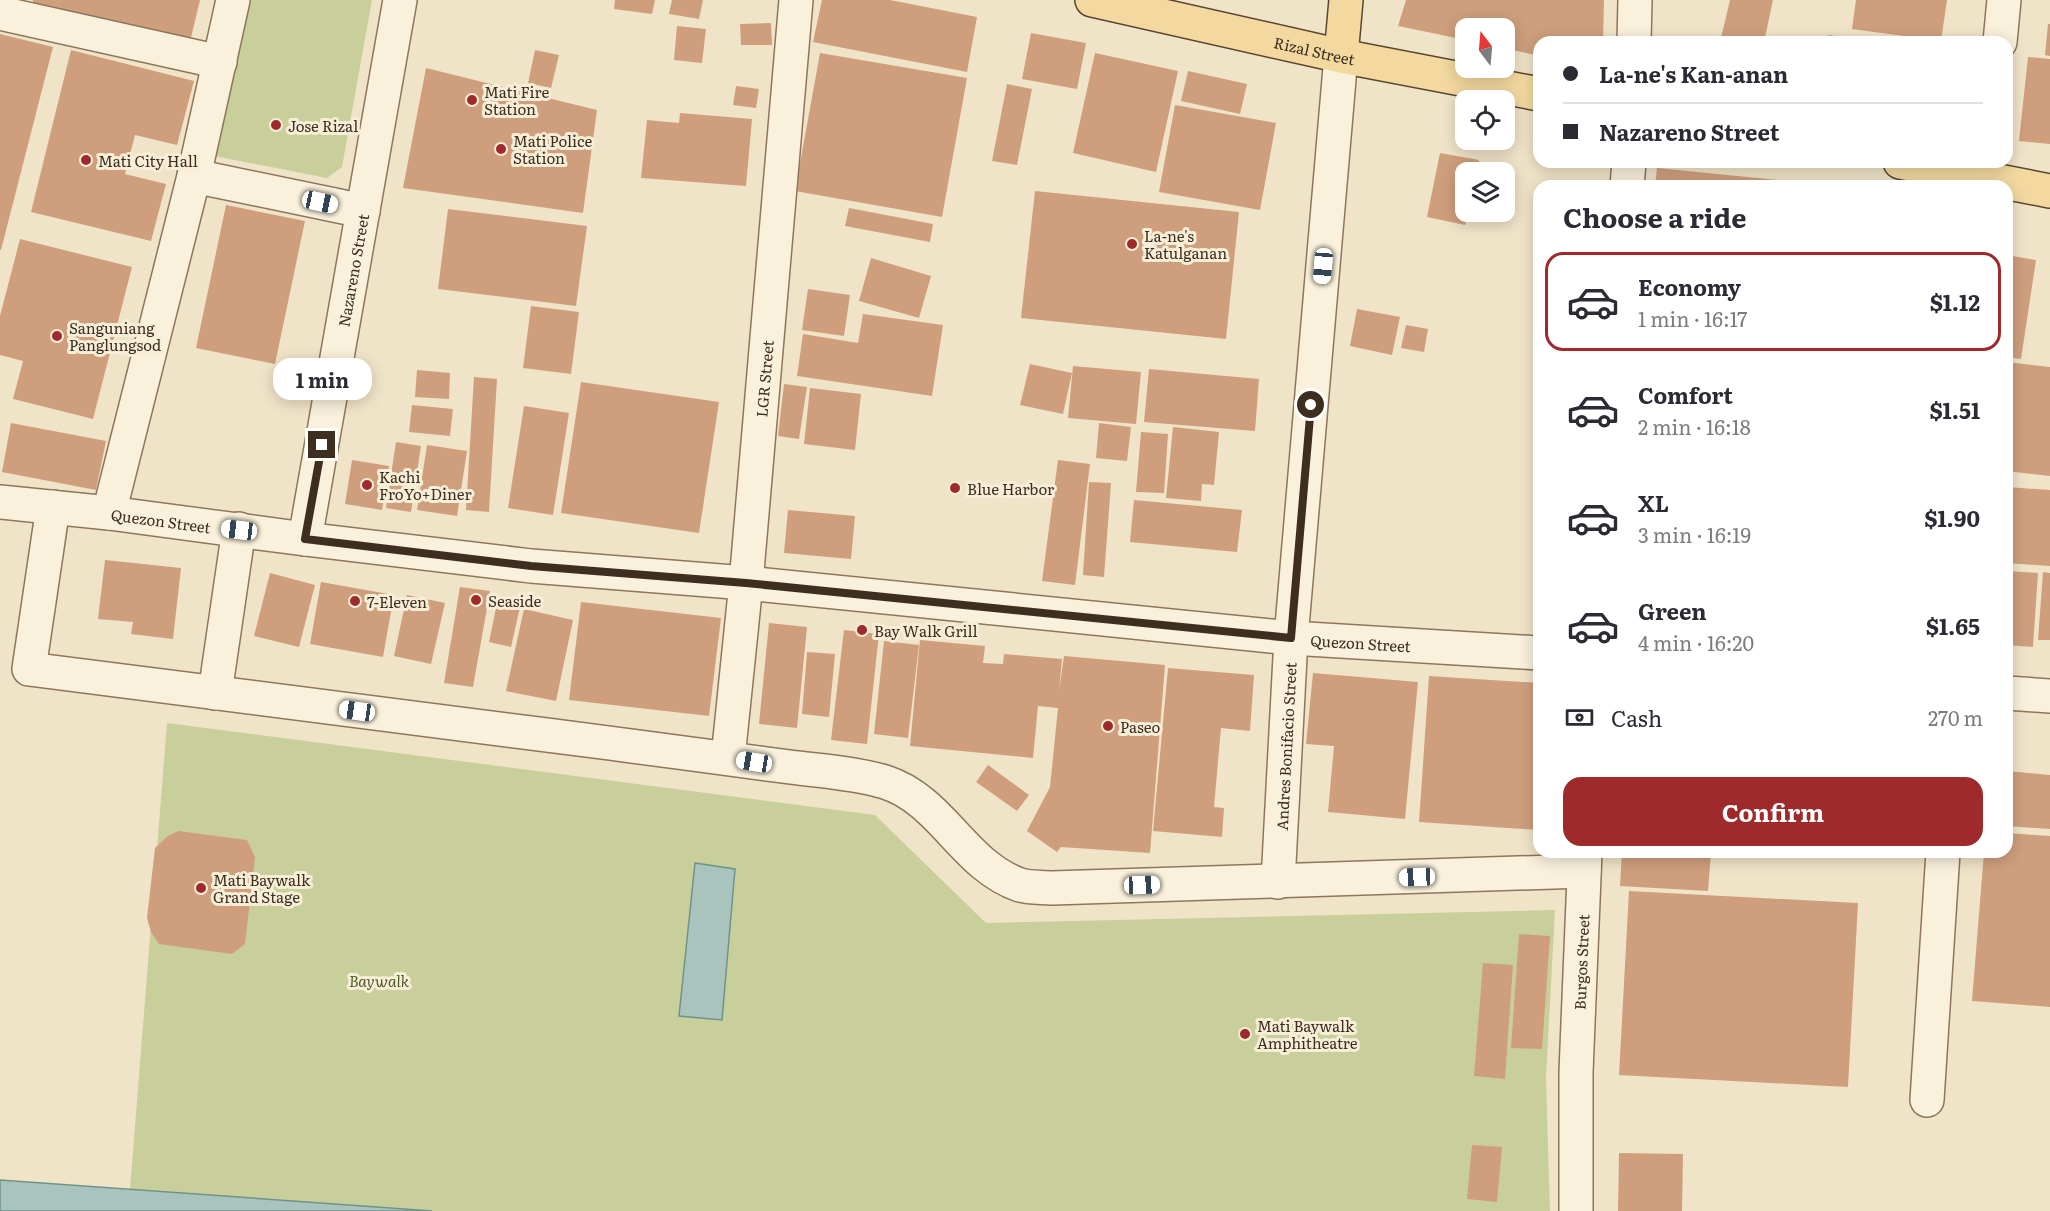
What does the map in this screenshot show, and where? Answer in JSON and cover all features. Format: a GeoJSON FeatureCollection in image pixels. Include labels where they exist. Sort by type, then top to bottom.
{"type":"FeatureCollection","features":[{"type":"Feature","properties":{"kind":"main road","name":"Rizal Street"},"geometry":{"type":"LineString","coordinates":[[1092,0],[1341,56],[1533,93]]}},
{"type":"Feature","properties":{"kind":"main road","name":"Andres Bonifacio Street"},"geometry":{"type":"LineString","coordinates":[[1341,56],[1346,0]]}},
{"type":"Feature","properties":{"kind":"main road"},"geometry":{"type":"LineString","coordinates":[[1937,168],[2004,180]]}},
{"type":"Feature","properties":{"kind":"main road"},"geometry":{"type":"LineString","coordinates":[[2013,182],[2050,191]]}},
{"type":"Feature","properties":{"kind":"street"},"geometry":{"type":"LineString","coordinates":[[109,513],[194,176],[233,0]]}},
{"type":"Feature","properties":{"kind":"street","name":"Nazareno Street"},"geometry":{"type":"LineString","coordinates":[[305,539],[400,0]]}},
{"type":"Feature","properties":{"kind":"street","name":"LGR Street"},"geometry":{"type":"LineString","coordinates":[[728,758],[746,583],[796,0]]}},
{"type":"Feature","properties":{"kind":"street"},"geometry":{"type":"LineString","coordinates":[[1634,36],[1635,0]]}},
{"type":"Feature","properties":{"kind":"street"},"geometry":{"type":"LineString","coordinates":[[2001,36],[2004,0]]}},
{"type":"Feature","properties":{"kind":"street"},"geometry":{"type":"LineString","coordinates":[[0,13],[220,62]]}},
{"type":"Feature","properties":{"kind":"street","name":"Andres Bonifacio Street"},"geometry":{"type":"LineString","coordinates":[[1278,882],[1291,638],[1341,56]]}},
{"type":"Feature","properties":{"kind":"street"},"geometry":{"type":"LineString","coordinates":[[194,176],[363,211]]}},
{"type":"Feature","properties":{"kind":"street","name":"Quezon Street"},"geometry":{"type":"LineString","coordinates":[[0,502],[109,513],[531,566],[746,583],[1291,638],[1533,653]]}},
{"type":"Feature","properties":{"kind":"street"},"geometry":{"type":"LineString","coordinates":[[53,507],[29,669],[728,758],[885,782],[903,789],[921,802],[945,824],[971,854],[997,874],[1022,886],[1052,888],[1278,882],[1584,862]]}},
{"type":"Feature","properties":{"kind":"street"},"geometry":{"type":"LineString","coordinates":[[215,693],[239,530]]}},
{"type":"Feature","properties":{"kind":"street"},"geometry":{"type":"LineString","coordinates":[[2013,693],[2050,696]]}},
{"type":"Feature","properties":{"kind":"street"},"geometry":{"type":"LineString","coordinates":[[1927,1100],[1943,858]]}},
{"type":"Feature","properties":{"kind":"street","name":"Burgos Street"},"geometry":{"type":"LineString","coordinates":[[1576,1211],[1576,1072],[1584,862]]}},
{"type":"Feature","properties":{"kind":"green space"},"geometry":{"type":"Polygon","coordinates":[[[247,0],[372,0],[342,167],[327,178],[214,156],[247,0]]]}},
{"type":"Feature","properties":{"kind":"green space","name":"Baywalk"},"geometry":{"type":"Polygon","coordinates":[[[167,723],[875,815],[986,923],[1555,910],[1546,1077],[1550,1211],[429,1211],[130,1189],[167,723]]]}},
{"type":"Feature","properties":{"kind":"water"},"geometry":{"type":"Polygon","coordinates":[[[695,863],[735,869],[722,1020],[679,1016],[695,863]]]}},
{"type":"Feature","properties":{"kind":"water"},"geometry":{"type":"Polygon","coordinates":[[[0,1180],[432,1211],[0,1211],[0,1180]]]}},
{"type":"Feature","properties":{"kind":"building"},"geometry":{"type":"Polygon","coordinates":[[[33,0],[200,0],[190,42],[32,5],[33,0]]]}},
{"type":"Feature","properties":{"kind":"building"},"geometry":{"type":"Polygon","coordinates":[[[615,0],[655,0],[652,14],[614,9],[615,0]]]}},
{"type":"Feature","properties":{"kind":"building"},"geometry":{"type":"Polygon","coordinates":[[[672,0],[703,0],[699,19],[669,14],[672,0]]]}},
{"type":"Feature","properties":{"kind":"building"},"geometry":{"type":"Polygon","coordinates":[[[822,0],[890,0],[977,17],[967,72],[813,42],[822,0]]]}},
{"type":"Feature","properties":{"kind":"building"},"geometry":{"type":"Polygon","coordinates":[[[1406,0],[1604,0],[1603,36],[1533,36],[1533,55],[1515,51],[1515,18],[1455,18],[1455,38],[1398,26],[1406,0]]]}},
{"type":"Feature","properties":{"kind":"building"},"geometry":{"type":"Polygon","coordinates":[[[1730,0],[1773,0],[1765,36],[1721,36],[1730,0]]]}},
{"type":"Feature","properties":{"kind":"building"},"geometry":{"type":"Polygon","coordinates":[[[1856,0],[1947,0],[1942,36],[1904,36],[1852,29],[1856,0]]]}},
{"type":"Feature","properties":{"kind":"building"},"geometry":{"type":"Polygon","coordinates":[[[771,23],[772,45],[741,45],[740,24],[771,23]]]}},
{"type":"Feature","properties":{"kind":"building"},"geometry":{"type":"Polygon","coordinates":[[[2048,24],[2050,24],[2050,56],[2045,55],[2048,24]]]}},
{"type":"Feature","properties":{"kind":"building"},"geometry":{"type":"Polygon","coordinates":[[[677,26],[706,29],[702,63],[674,60],[677,26]]]}},
{"type":"Feature","properties":{"kind":"building"},"geometry":{"type":"Polygon","coordinates":[[[1031,33],[1086,43],[1077,89],[1022,79],[1031,33]]]}},
{"type":"Feature","properties":{"kind":"building"},"geometry":{"type":"Polygon","coordinates":[[[0,34],[53,47],[1,250],[0,250],[0,34]]]}},
{"type":"Feature","properties":{"kind":"building","name":"Mati City Hall"},"geometry":{"type":"Polygon","coordinates":[[[71,50],[194,81],[177,145],[135,135],[125,174],[166,184],[151,241],[31,212],[71,50]]]}},
{"type":"Feature","properties":{"kind":"building"},"geometry":{"type":"Polygon","coordinates":[[[535,50],[559,55],[551,88],[528,83],[535,50]]]}},
{"type":"Feature","properties":{"kind":"building"},"geometry":{"type":"Polygon","coordinates":[[[820,53],[967,78],[942,217],[795,191],[820,53]]]}},
{"type":"Feature","properties":{"kind":"building"},"geometry":{"type":"Polygon","coordinates":[[[1095,53],[1178,71],[1156,172],[1073,153],[1095,53]]]}},
{"type":"Feature","properties":{"kind":"building"},"geometry":{"type":"Polygon","coordinates":[[[2028,57],[2050,59],[2050,144],[2019,141],[2028,57]]]}},
{"type":"Feature","properties":{"kind":"building","name":"Mati Police Station"},"geometry":{"type":"Polygon","coordinates":[[[426,68],[597,110],[583,213],[403,188],[426,68]]]}},
{"type":"Feature","properties":{"kind":"building"},"geometry":{"type":"Polygon","coordinates":[[[1188,71],[1247,84],[1240,114],[1181,101],[1188,71]]]}},
{"type":"Feature","properties":{"kind":"building"},"geometry":{"type":"Polygon","coordinates":[[[1007,84],[1032,89],[1017,165],[992,161],[1007,84]]]}},
{"type":"Feature","properties":{"kind":"building"},"geometry":{"type":"Polygon","coordinates":[[[736,86],[759,89],[756,108],[733,105],[736,86]]]}},
{"type":"Feature","properties":{"kind":"building"},"geometry":{"type":"Polygon","coordinates":[[[1175,105],[1276,123],[1260,210],[1159,192],[1175,105]]]}},
{"type":"Feature","properties":{"kind":"building"},"geometry":{"type":"Polygon","coordinates":[[[680,113],[752,119],[746,186],[641,178],[647,120],[679,123],[680,113]]]}},
{"type":"Feature","properties":{"kind":"building"},"geometry":{"type":"Polygon","coordinates":[[[1440,153],[1479,160],[1478,162],[1455,162],[1455,222],[1466,222],[1465,225],[1427,217],[1440,153]]]}},
{"type":"Feature","properties":{"kind":"building"},"geometry":{"type":"Polygon","coordinates":[[[1657,168],[1777,180],[1656,180],[1657,168]]]}},
{"type":"Feature","properties":{"kind":"building","name":"La-ne's Katulganan"},"geometry":{"type":"Polygon","coordinates":[[[1035,191],[1239,212],[1226,339],[1021,318],[1035,191]]]}},
{"type":"Feature","properties":{"kind":"building"},"geometry":{"type":"Polygon","coordinates":[[[226,205],[305,221],[275,364],[196,348],[226,205]]]}},
{"type":"Feature","properties":{"kind":"building"},"geometry":{"type":"Polygon","coordinates":[[[849,208],[933,224],[930,242],[845,226],[849,208]]]}},
{"type":"Feature","properties":{"kind":"building"},"geometry":{"type":"Polygon","coordinates":[[[448,209],[587,226],[576,306],[438,289],[448,209]]]}},
{"type":"Feature","properties":{"kind":"building","name":"Sanguniang Panglungsod"},"geometry":{"type":"Polygon","coordinates":[[[20,239],[132,267],[93,419],[13,399],[23,361],[0,355],[0,316],[20,239]]]}},
{"type":"Feature","properties":{"kind":"building"},"geometry":{"type":"Polygon","coordinates":[[[2013,256],[2036,260],[2021,359],[2013,358],[2013,256]]]}},
{"type":"Feature","properties":{"kind":"building"},"geometry":{"type":"Polygon","coordinates":[[[871,258],[931,276],[919,318],[859,301],[871,258]]]}},
{"type":"Feature","properties":{"kind":"building"},"geometry":{"type":"Polygon","coordinates":[[[808,289],[850,295],[844,336],[802,330],[808,289]]]}},
{"type":"Feature","properties":{"kind":"building"},"geometry":{"type":"Polygon","coordinates":[[[531,306],[579,312],[571,374],[523,368],[531,306]]]}},
{"type":"Feature","properties":{"kind":"building"},"geometry":{"type":"Polygon","coordinates":[[[1357,309],[1400,317],[1392,355],[1350,346],[1357,309]]]}},
{"type":"Feature","properties":{"kind":"building"},"geometry":{"type":"Polygon","coordinates":[[[863,314],[943,325],[932,396],[797,376],[803,334],[858,343],[863,314]]]}},
{"type":"Feature","properties":{"kind":"building"},"geometry":{"type":"Polygon","coordinates":[[[1406,325],[1428,329],[1424,352],[1401,348],[1406,325]]]}},
{"type":"Feature","properties":{"kind":"building"},"geometry":{"type":"Polygon","coordinates":[[[2013,363],[2050,367],[2050,476],[2013,472],[2013,363]]]}},
{"type":"Feature","properties":{"kind":"building"},"geometry":{"type":"Polygon","coordinates":[[[1030,364],[1072,373],[1063,414],[1020,405],[1030,364]]]}},
{"type":"Feature","properties":{"kind":"building"},"geometry":{"type":"Polygon","coordinates":[[[1073,366],[1141,372],[1136,424],[1068,418],[1073,366]]]}},
{"type":"Feature","properties":{"kind":"building"},"geometry":{"type":"Polygon","coordinates":[[[1149,369],[1259,379],[1255,431],[1144,422],[1149,369]]]}},
{"type":"Feature","properties":{"kind":"building"},"geometry":{"type":"Polygon","coordinates":[[[417,370],[450,373],[449,399],[415,397],[417,370]]]}},
{"type":"Feature","properties":{"kind":"building"},"geometry":{"type":"Polygon","coordinates":[[[474,377],[497,379],[489,512],[466,510],[474,377]]]}},
{"type":"Feature","properties":{"kind":"building"},"geometry":{"type":"Polygon","coordinates":[[[581,382],[719,402],[699,533],[561,513],[581,382]]]}},
{"type":"Feature","properties":{"kind":"building"},"geometry":{"type":"Polygon","coordinates":[[[784,384],[807,387],[799,439],[778,436],[784,384]]]}},
{"type":"Feature","properties":{"kind":"building"},"geometry":{"type":"Polygon","coordinates":[[[810,388],[861,394],[855,450],[804,444],[810,388]]]}},
{"type":"Feature","properties":{"kind":"building"},"geometry":{"type":"Polygon","coordinates":[[[412,405],[453,409],[450,436],[409,432],[412,405]]]}},
{"type":"Feature","properties":{"kind":"building"},"geometry":{"type":"Polygon","coordinates":[[[524,406],[569,413],[553,515],[508,508],[524,406]]]}},
{"type":"Feature","properties":{"kind":"building"},"geometry":{"type":"Polygon","coordinates":[[[11,423],[106,441],[96,490],[2,472],[11,423]]]}},
{"type":"Feature","properties":{"kind":"building"},"geometry":{"type":"Polygon","coordinates":[[[1099,423],[1131,427],[1127,461],[1096,458],[1099,423]]]}},
{"type":"Feature","properties":{"kind":"building"},"geometry":{"type":"Polygon","coordinates":[[[1173,427],[1219,432],[1214,485],[1202,484],[1201,501],[1166,498],[1173,427]]]}},
{"type":"Feature","properties":{"kind":"building"},"geometry":{"type":"Polygon","coordinates":[[[1141,432],[1168,434],[1164,493],[1136,492],[1141,432]]]}},
{"type":"Feature","properties":{"kind":"building"},"geometry":{"type":"Polygon","coordinates":[[[396,442],[421,446],[411,512],[386,508],[396,442]]]}},
{"type":"Feature","properties":{"kind":"building"},"geometry":{"type":"Polygon","coordinates":[[[427,445],[467,451],[457,516],[417,510],[427,445]]]}},
{"type":"Feature","properties":{"kind":"building","name":"Kachi FroYo+Diner"},"geometry":{"type":"Polygon","coordinates":[[[352,460],[389,466],[382,510],[345,504],[352,460]]]}},
{"type":"Feature","properties":{"kind":"building"},"geometry":{"type":"Polygon","coordinates":[[[1058,460],[1090,464],[1075,585],[1042,581],[1058,460]]]}},
{"type":"Feature","properties":{"kind":"building"},"geometry":{"type":"Polygon","coordinates":[[[1089,482],[1111,483],[1104,577],[1083,575],[1089,482]]]}},
{"type":"Feature","properties":{"kind":"building"},"geometry":{"type":"Polygon","coordinates":[[[2013,487],[2050,490],[2050,566],[2013,563],[2013,487]]]}},
{"type":"Feature","properties":{"kind":"building"},"geometry":{"type":"Polygon","coordinates":[[[1134,500],[1242,510],[1237,552],[1130,542],[1134,500]]]}},
{"type":"Feature","properties":{"kind":"building"},"geometry":{"type":"Polygon","coordinates":[[[788,510],[855,516],[851,559],[784,553],[788,510]]]}},
{"type":"Feature","properties":{"kind":"building"},"geometry":{"type":"Polygon","coordinates":[[[105,560],[181,568],[173,639],[131,634],[133,622],[98,619],[105,560]]]}},
{"type":"Feature","properties":{"kind":"building"},"geometry":{"type":"Polygon","coordinates":[[[2013,571],[2038,573],[2033,647],[2013,645],[2013,571]]]}},
{"type":"Feature","properties":{"kind":"building"},"geometry":{"type":"Polygon","coordinates":[[[2043,572],[2050,573],[2050,640],[2038,640],[2043,572]]]}},
{"type":"Feature","properties":{"kind":"building"},"geometry":{"type":"Polygon","coordinates":[[[270,573],[315,585],[299,647],[254,636],[270,573]]]}},
{"type":"Feature","properties":{"kind":"building"},"geometry":{"type":"Polygon","coordinates":[[[321,582],[394,595],[383,657],[310,644],[321,582]]]}},
{"type":"Feature","properties":{"kind":"building"},"geometry":{"type":"Polygon","coordinates":[[[460,587],[490,591],[473,687],[444,683],[460,587]]]}},
{"type":"Feature","properties":{"kind":"building"},"geometry":{"type":"Polygon","coordinates":[[[407,595],[445,603],[431,664],[394,656],[407,595]]]}},
{"type":"Feature","properties":{"kind":"building"},"geometry":{"type":"Polygon","coordinates":[[[498,598],[521,603],[511,647],[489,642],[498,598]]]}},
{"type":"Feature","properties":{"kind":"building"},"geometry":{"type":"Polygon","coordinates":[[[581,602],[721,618],[709,716],[569,700],[581,602]]]}},
{"type":"Feature","properties":{"kind":"building"},"geometry":{"type":"Polygon","coordinates":[[[524,609],[573,620],[556,701],[506,691],[524,609]]]}},
{"type":"Feature","properties":{"kind":"building"},"geometry":{"type":"Polygon","coordinates":[[[769,623],[807,627],[797,728],[759,724],[769,623]]]}},
{"type":"Feature","properties":{"kind":"building"},"geometry":{"type":"Polygon","coordinates":[[[844,630],[879,634],[867,744],[831,740],[844,630]]]}},
{"type":"Feature","properties":{"kind":"building"},"geometry":{"type":"Polygon","coordinates":[[[920,640],[985,646],[983,663],[1003,664],[1004,654],[1062,659],[1059,691],[1064,656],[1165,665],[1150,853],[1061,847],[1057,852],[1027,831],[1050,787],[1058,708],[1038,706],[1033,758],[910,746],[920,640]]]}},
{"type":"Feature","properties":{"kind":"building"},"geometry":{"type":"Polygon","coordinates":[[[884,641],[919,645],[908,738],[874,734],[884,641]]]}},
{"type":"Feature","properties":{"kind":"building"},"geometry":{"type":"Polygon","coordinates":[[[807,652],[835,654],[829,717],[802,714],[807,652]]]}},
{"type":"Feature","properties":{"kind":"building"},"geometry":{"type":"Polygon","coordinates":[[[1168,668],[1254,675],[1250,731],[1221,728],[1214,807],[1224,808],[1222,837],[1153,831],[1168,668]]]}},
{"type":"Feature","properties":{"kind":"building"},"geometry":{"type":"Polygon","coordinates":[[[1313,673],[1418,682],[1405,819],[1328,812],[1334,746],[1306,744],[1313,673]]]}},
{"type":"Feature","properties":{"kind":"building"},"geometry":{"type":"Polygon","coordinates":[[[1429,676],[1533,683],[1533,830],[1419,822],[1429,676]]]}},
{"type":"Feature","properties":{"kind":"building"},"geometry":{"type":"Polygon","coordinates":[[[988,765],[1029,795],[1017,811],[976,782],[988,765]]]}},
{"type":"Feature","properties":{"kind":"building"},"geometry":{"type":"Polygon","coordinates":[[[2013,772],[2050,775],[2050,829],[2013,826],[2013,772]]]}},
{"type":"Feature","properties":{"kind":"building","name":"Mati Baywalk Grand Stage"},"geometry":{"type":"Polygon","coordinates":[[[178,831],[247,840],[255,857],[245,944],[232,954],[159,944],[151,932],[147,918],[155,848],[168,836],[178,831]]]}},
{"type":"Feature","properties":{"kind":"building"},"geometry":{"type":"Polygon","coordinates":[[[2013,833],[2050,836],[2050,1007],[1972,1001],[1984,858],[2013,858],[2013,833]]]}},
{"type":"Feature","properties":{"kind":"building"},"geometry":{"type":"Polygon","coordinates":[[[1622,858],[1711,858],[1708,891],[1620,886],[1622,858]]]}},
{"type":"Feature","properties":{"kind":"building"},"geometry":{"type":"Polygon","coordinates":[[[1629,891],[1858,903],[1848,1087],[1619,1075],[1629,891]]]}},
{"type":"Feature","properties":{"kind":"building"},"geometry":{"type":"Polygon","coordinates":[[[1519,934],[1550,936],[1542,1049],[1511,1048],[1519,934]]]}},
{"type":"Feature","properties":{"kind":"building"},"geometry":{"type":"Polygon","coordinates":[[[1483,963],[1513,965],[1505,1079],[1474,1076],[1483,963]]]}},
{"type":"Feature","properties":{"kind":"building"},"geometry":{"type":"Polygon","coordinates":[[[1472,1145],[1502,1147],[1497,1202],[1467,1199],[1472,1145]]]}},
{"type":"Feature","properties":{"kind":"building"},"geometry":{"type":"Polygon","coordinates":[[[1619,1153],[1683,1154],[1682,1211],[1618,1211],[1619,1153]]]}},
{"type":"Feature","properties":{"kind":"place","name":"Mati Fire Station"},"geometry":{"type":"Point","coordinates":[472,100]}},
{"type":"Feature","properties":{"kind":"place","name":"Jose Rizal"},"geometry":{"type":"Point","coordinates":[276,125]}},
{"type":"Feature","properties":{"kind":"place","name":"Mati Police Station"},"geometry":{"type":"Point","coordinates":[501,149]}},
{"type":"Feature","properties":{"kind":"place","name":"Mati City Hall"},"geometry":{"type":"Point","coordinates":[86,160]}},
{"type":"Feature","properties":{"kind":"place","name":"La-ne's Katulganan"},"geometry":{"type":"Point","coordinates":[1132,244]}},
{"type":"Feature","properties":{"kind":"place","name":"Sanguniang Panglungsod"},"geometry":{"type":"Point","coordinates":[57,336]}},
{"type":"Feature","properties":{"kind":"place","name":"Kachi FroYo+Diner"},"geometry":{"type":"Point","coordinates":[367,485]}},
{"type":"Feature","properties":{"kind":"place","name":"Blue Harbor"},"geometry":{"type":"Point","coordinates":[955,488]}},
{"type":"Feature","properties":{"kind":"place","name":"Seaside"},"geometry":{"type":"Point","coordinates":[476,600]}},
{"type":"Feature","properties":{"kind":"place","name":"7-Eleven"},"geometry":{"type":"Point","coordinates":[355,601]}},
{"type":"Feature","properties":{"kind":"place","name":"Bay Walk Grill"},"geometry":{"type":"Point","coordinates":[862,630]}},
{"type":"Feature","properties":{"kind":"place","name":"Paseo"},"geometry":{"type":"Point","coordinates":[1108,726]}},
{"type":"Feature","properties":{"kind":"place","name":"Mati Baywalk Grand Stage"},"geometry":{"type":"Point","coordinates":[201,888]}},
{"type":"Feature","properties":{"kind":"place","name":"Mati Baywalk Amphitheatre"},"geometry":{"type":"Point","coordinates":[1245,1034]}},
{"type":"Feature","properties":{"kind":"route"},"geometry":{"type":"LineString","coordinates":[[322,445],[305,539],[531,566],[746,583],[1291,638],[1311,405]]}}]}
